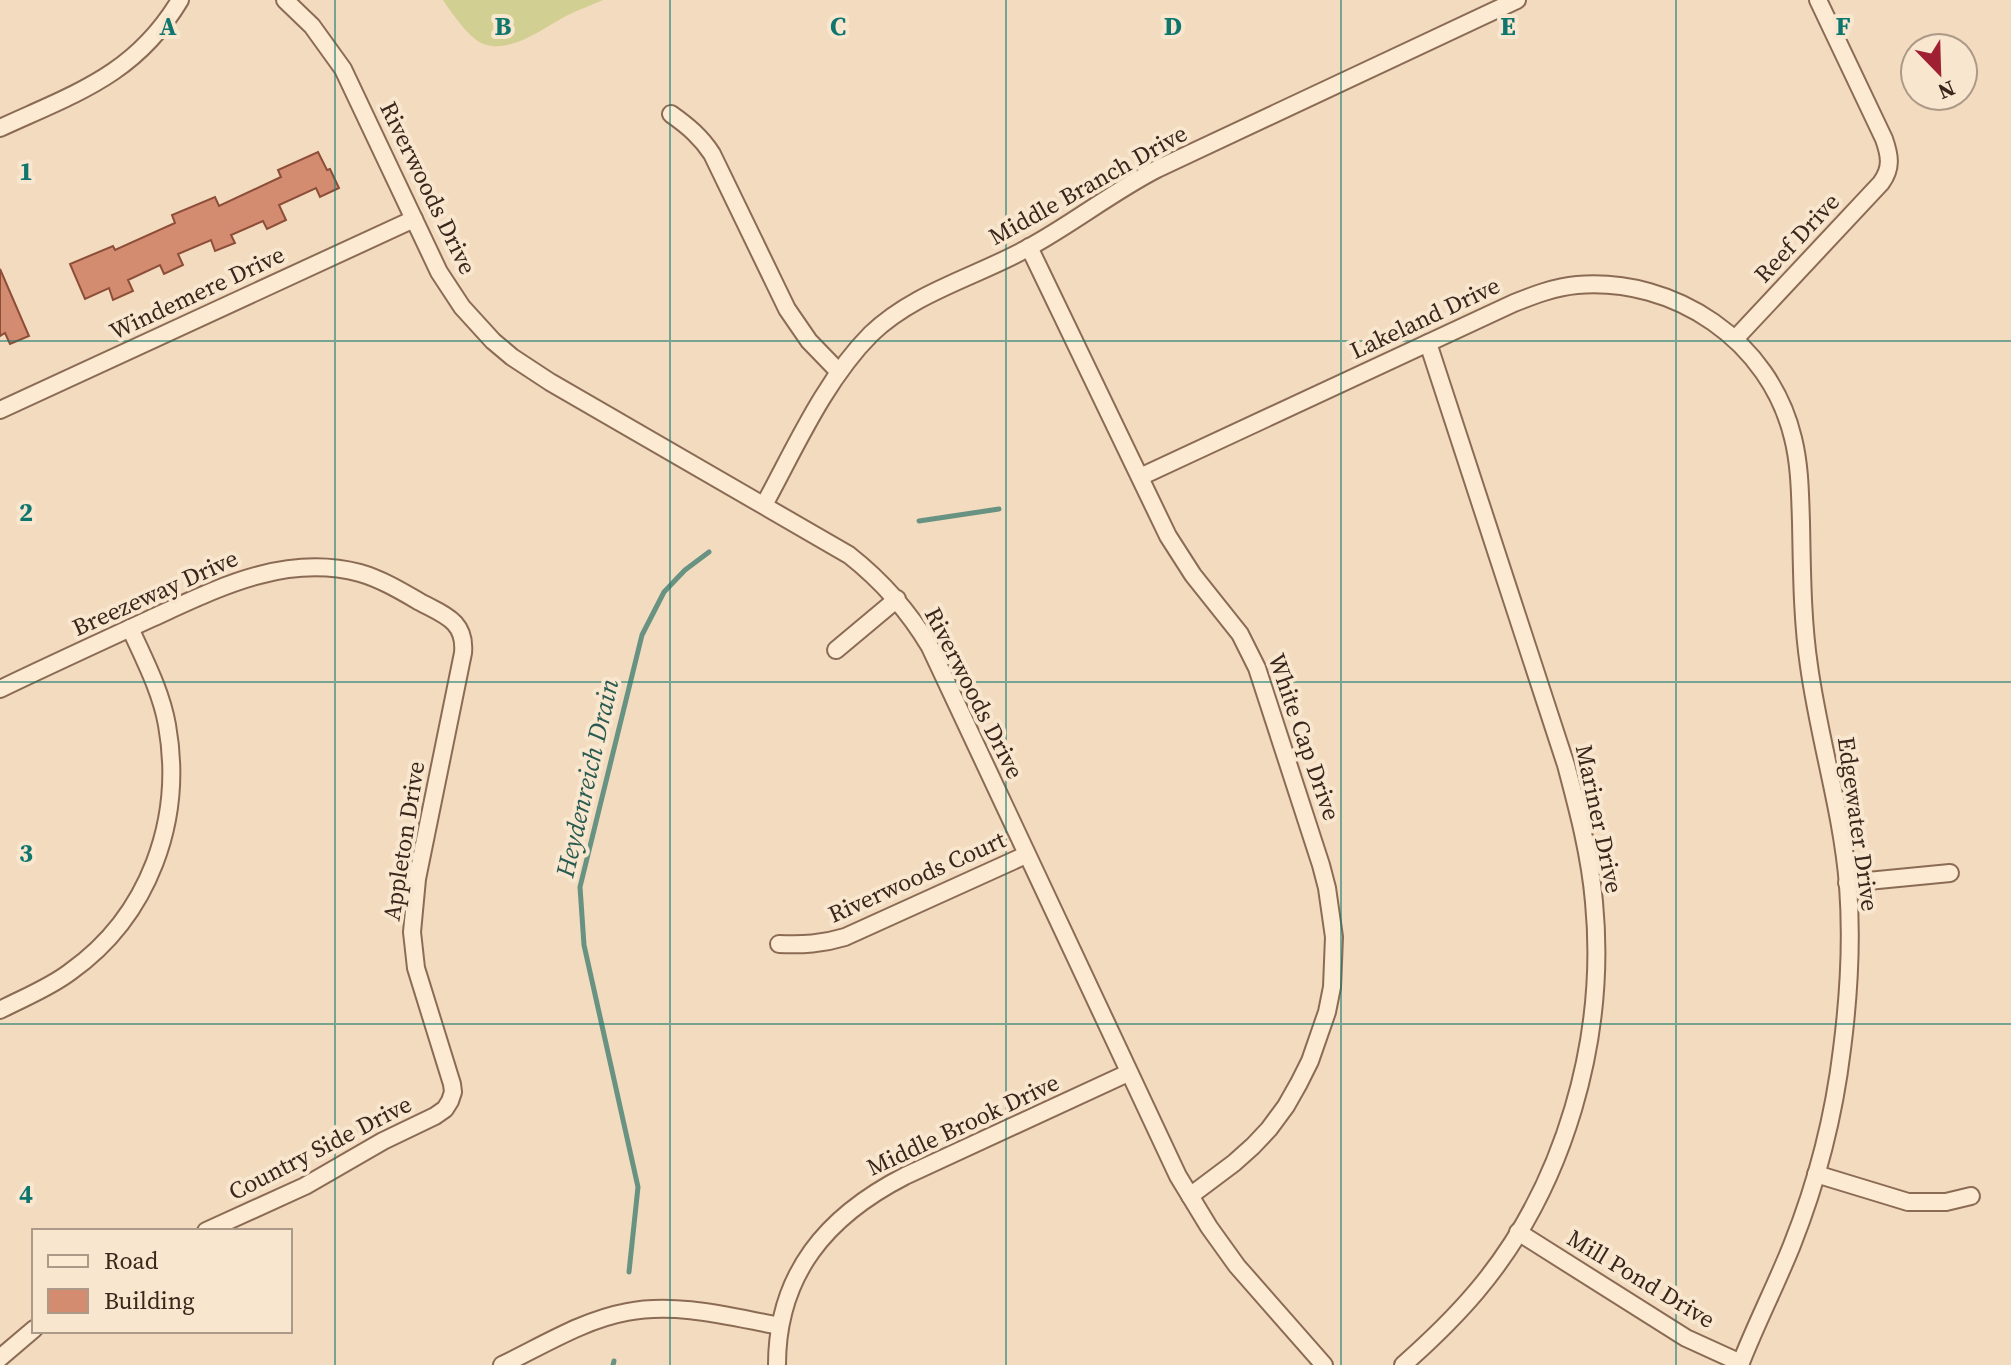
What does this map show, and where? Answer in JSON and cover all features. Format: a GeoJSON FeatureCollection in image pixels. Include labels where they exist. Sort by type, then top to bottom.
{"type":"FeatureCollection","features":[{"type":"Feature","properties":{"kind":"street"},"geometry":{"type":"LineString","coordinates":[[0,128],[115,72],[158,32],[180,0]]}},
{"type":"Feature","properties":{"kind":"street","name":"Riverwoods Drive"},"geometry":{"type":"LineString","coordinates":[[285,0],[312,26],[343,69],[439,272],[478,326],[512,357],[550,382],[849,555],[881,582],[910,615],[930,647],[1168,1157],[1237,1266],[1324,1365]]}},
{"type":"Feature","properties":{"kind":"street","name":"Middle Branch Drive"},"geometry":{"type":"LineString","coordinates":[[764,505],[839,372],[874,331],[892,317],[934,292],[1029,247],[1157,169],[1517,0]]}},
{"type":"Feature","properties":{"kind":"street","name":"Reef Drive"},"geometry":{"type":"LineString","coordinates":[[1735,339],[1881,183],[1890,166],[1884,139],[1818,0]]}},
{"type":"Feature","properties":{"kind":"street"},"geometry":{"type":"LineString","coordinates":[[671,114],[696,133],[712,154],[787,309],[809,341],[839,372]]}},
{"type":"Feature","properties":{"kind":"street","name":"Windemere Drive"},"geometry":{"type":"LineString","coordinates":[[0,410],[414,219]]}},
{"type":"Feature","properties":{"kind":"street","name":"White Cap Drive"},"geometry":{"type":"LineString","coordinates":[[1029,247],[1168,536],[1181,558],[1229,618],[1254,660],[1327,888],[1334,937],[1332,987],[1310,1061],[1286,1106],[1269,1129],[1234,1163],[1190,1196]]}},
{"type":"Feature","properties":{"kind":"street","name":"Lakeland Drive"},"geometry":{"type":"LineString","coordinates":[[1140,477],[1534,295],[1575,285],[1643,290],[1684,304],[1735,339]]}},
{"type":"Feature","properties":{"kind":"street","name":"Edgewater Drive"},"geometry":{"type":"LineString","coordinates":[[1735,339],[1770,382],[1793,438],[1799,478],[1807,656],[1847,883],[1849,962],[1843,1047],[1834,1101],[1816,1174],[1792,1246],[1740,1364]]}},
{"type":"Feature","properties":{"kind":"street","name":"Mariner Drive"},"geometry":{"type":"LineString","coordinates":[[1403,1365],[1477,1291],[1531,1210],[1558,1152],[1584,1063],[1596,968],[1594,903],[1583,836],[1566,765],[1428,343]]}},
{"type":"Feature","properties":{"kind":"street","name":"Breezeway Drive"},"geometry":{"type":"LineString","coordinates":[[0,689],[235,581],[298,567],[341,569],[378,579],[451,619],[462,633]]}},
{"type":"Feature","properties":{"kind":"street"},"geometry":{"type":"LineString","coordinates":[[836,650],[897,599]]}},
{"type":"Feature","properties":{"kind":"street"},"geometry":{"type":"LineString","coordinates":[[0,1010],[68,974],[89,958],[125,919],[139,898],[161,849],[170,802],[169,736],[156,687],[130,628]]}},
{"type":"Feature","properties":{"kind":"street","name":"Appleton Drive"},"geometry":{"type":"LineString","coordinates":[[450,1101],[452,1084],[416,968],[412,932],[417,879],[463,653],[462,633]]}},
{"type":"Feature","properties":{"kind":"street","name":"Riverwoods Court"},"geometry":{"type":"LineString","coordinates":[[779,944],[827,943],[845,937],[1026,855]]}},
{"type":"Feature","properties":{"kind":"street"},"geometry":{"type":"LineString","coordinates":[[1847,883],[1950,873]]}},
{"type":"Feature","properties":{"kind":"street","name":"Middle Brook Drive"},"geometry":{"type":"LineString","coordinates":[[777,1365],[780,1326],[791,1291],[818,1241],[850,1210],[905,1176],[1128,1073]]}},
{"type":"Feature","properties":{"kind":"street","name":"Country Side Drive"},"geometry":{"type":"LineString","coordinates":[[210,1229],[328,1174],[383,1141],[435,1116],[450,1101]]}},
{"type":"Feature","properties":{"kind":"street"},"geometry":{"type":"LineString","coordinates":[[1816,1174],[1908,1202],[1946,1202],[1971,1196]]}},
{"type":"Feature","properties":{"kind":"street","name":"Mill Pond Drive"},"geometry":{"type":"LineString","coordinates":[[1518,1232],[1686,1338],[1740,1364]]}},
{"type":"Feature","properties":{"kind":"street"},"geometry":{"type":"LineString","coordinates":[[502,1365],[580,1327],[627,1312],[674,1309],[780,1326]]}},
{"type":"Feature","properties":{"kind":"street"},"geometry":{"type":"LineString","coordinates":[[20,1365],[4,1355],[32,1331]]}},
{"type":"Feature","properties":{"kind":"shaded area"},"geometry":{"type":"Polygon","coordinates":[[[443,0],[603,0],[523,40],[498,46],[486,45],[475,39],[443,0]]]}},
{"type":"Feature","properties":{"kind":"building"},"geometry":{"type":"Polygon","coordinates":[[[318,152],[339,188],[320,197],[316,188],[279,205],[286,220],[267,229],[263,221],[231,235],[235,243],[215,251],[211,240],[178,254],[183,265],[164,274],[160,265],[128,280],[133,291],[113,300],[109,288],[85,299],[70,264],[113,246],[115,250],[175,223],[172,215],[215,197],[219,206],[281,177],[278,170],[318,152]]]}},
{"type":"Feature","properties":{"kind":"building"},"geometry":{"type":"Polygon","coordinates":[[[0,269],[29,336],[10,344],[5,333],[0,336],[0,269]]]}},
{"type":"Feature","properties":{"kind":"waterway","name":"Heydenreich Drain"},"geometry":{"type":"LineString","coordinates":[[919,521],[999,509]]}},
{"type":"Feature","properties":{"kind":"waterway","name":"Heydenreich Drain"},"geometry":{"type":"LineString","coordinates":[[629,1272],[638,1187],[584,945],[580,887],[642,635],[664,592],[685,570],[709,552]]}},
{"type":"Feature","properties":{"kind":"waterway","name":"Heydenreich Drain"},"geometry":{"type":"LineString","coordinates":[[613,1365],[614,1361]]}}]}
